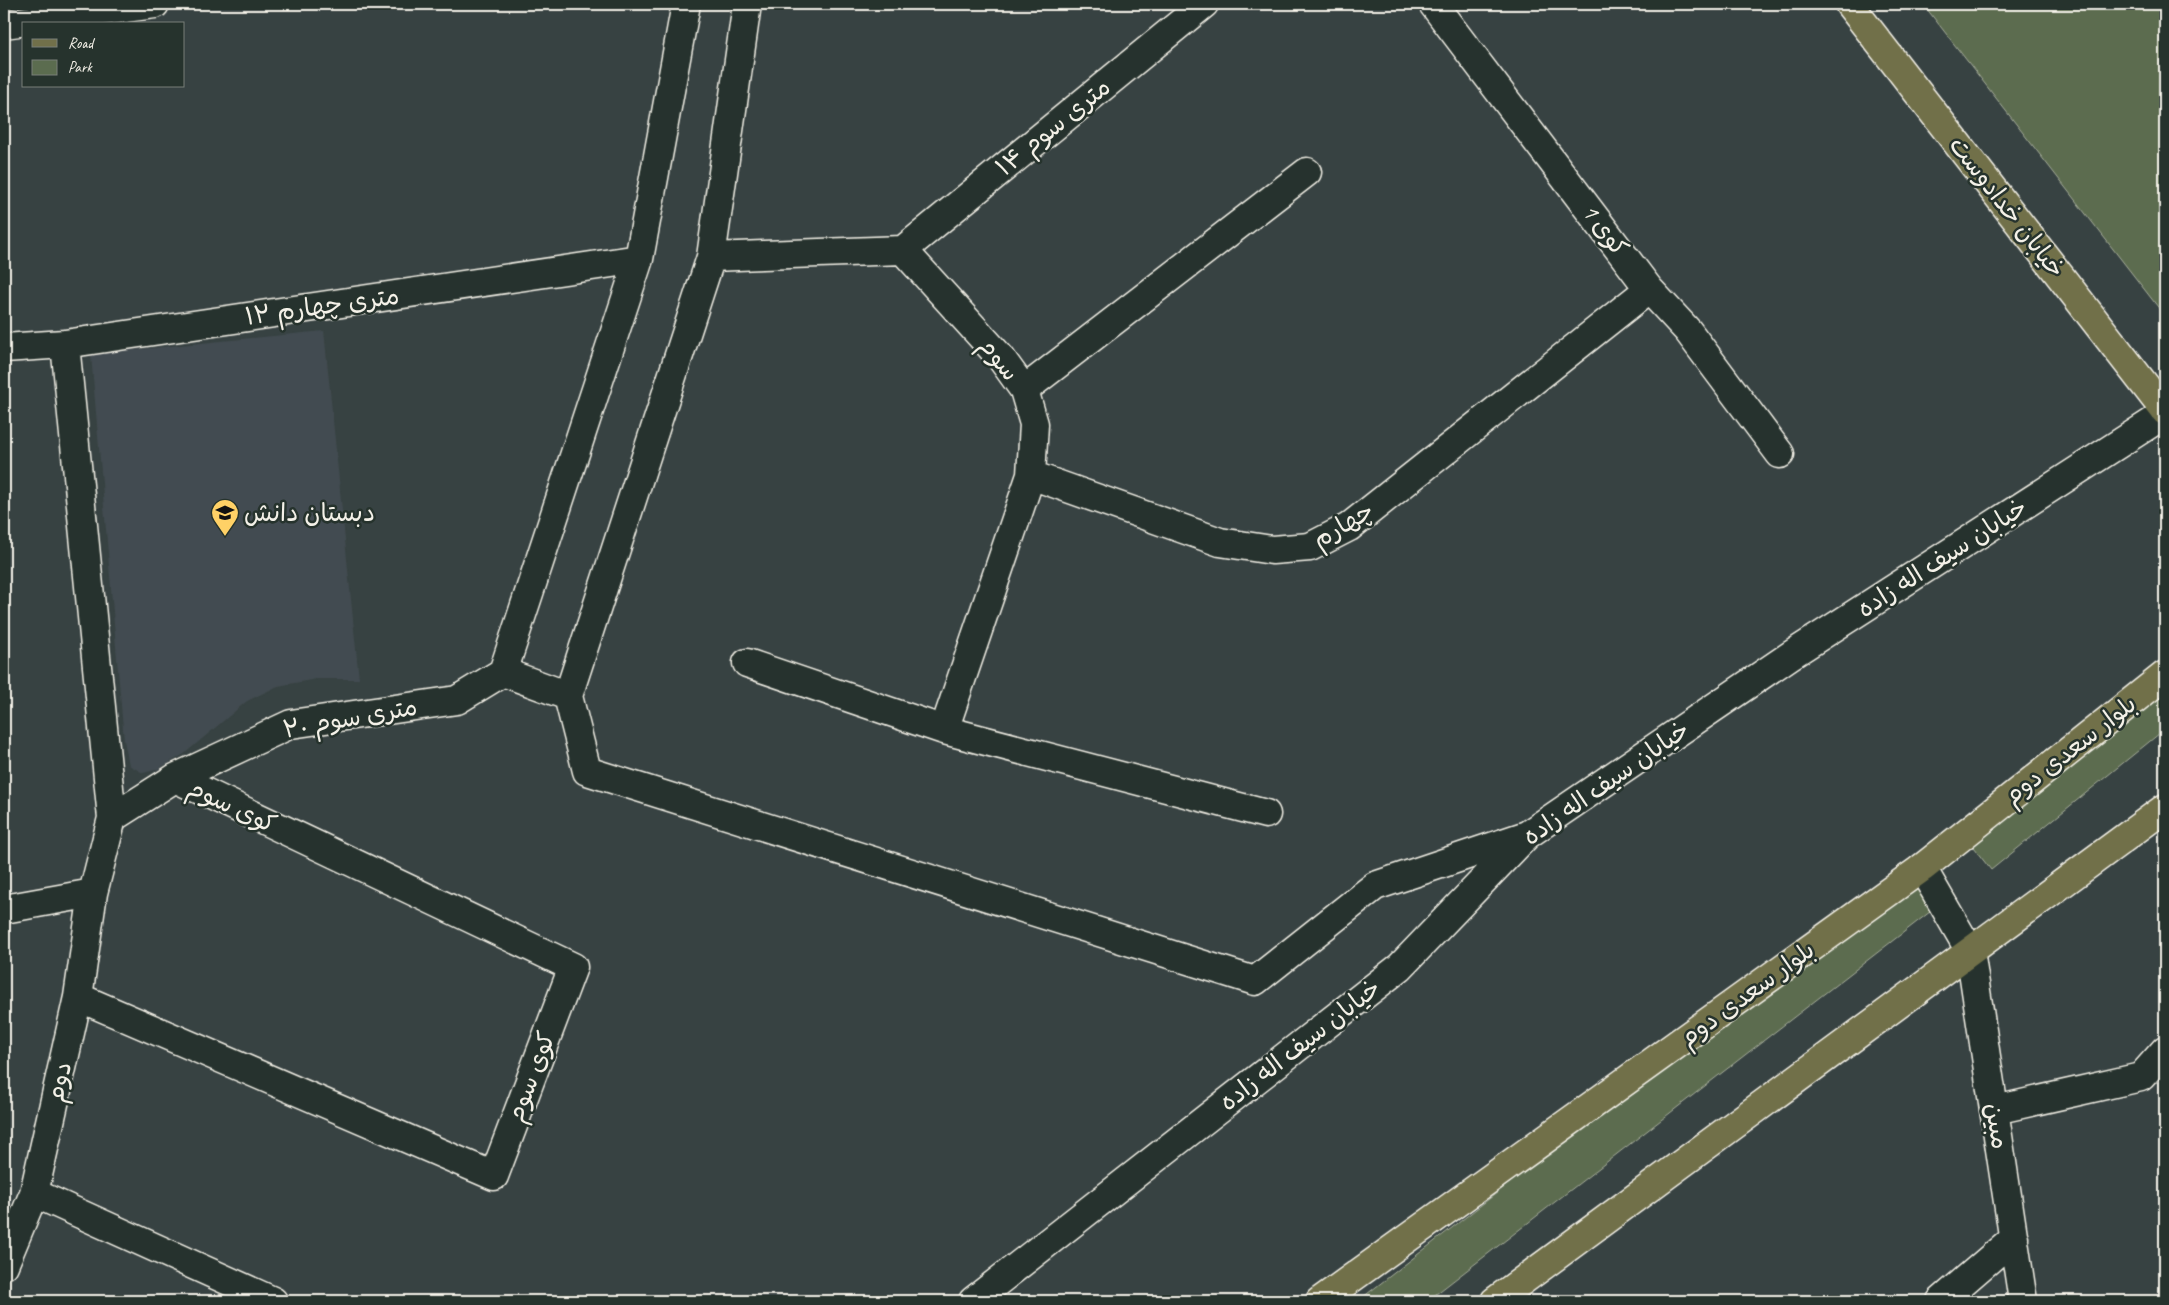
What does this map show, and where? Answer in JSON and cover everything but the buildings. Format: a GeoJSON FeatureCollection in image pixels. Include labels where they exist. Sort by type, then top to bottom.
{"type":"FeatureCollection","features":[{"type":"Feature","properties":{"kind":"main road","name":"خیابان خدادوست"},"geometry":{"type":"LineString","coordinates":[[1849,4],[2165,413]]}},
{"type":"Feature","properties":{"kind":"main road","name":"بلوار سعدی دوم"},"geometry":{"type":"LineString","coordinates":[[1320,1301],[1922,868],[2165,675]]}},
{"type":"Feature","properties":{"kind":"main road"},"geometry":{"type":"LineString","coordinates":[[1495,1301],[2165,808]]}},
{"type":"Feature","properties":{"kind":"street"},"geometry":{"type":"LineString","coordinates":[[4,24],[155,4]]}},
{"type":"Feature","properties":{"kind":"street"},"geometry":{"type":"LineString","coordinates":[[568,696],[503,672],[640,259],[686,4]]}},
{"type":"Feature","properties":{"kind":"street"},"geometry":{"type":"LineString","coordinates":[[747,4],[711,257],[568,696],[588,771],[1255,982],[1375,886],[1527,835]]}},
{"type":"Feature","properties":{"kind":"street","name":"۱۴ متری سوم"},"geometry":{"type":"LineString","coordinates":[[903,250],[1204,4]]}},
{"type":"Feature","properties":{"kind":"street","name":"کوی 1"},"geometry":{"type":"LineString","coordinates":[[1433,4],[1649,289],[1688,331],[1780,454]]}},
{"type":"Feature","properties":{"kind":"street","name":"سوم"},"geometry":{"type":"LineString","coordinates":[[903,250],[1001,358],[1024,390],[1307,172]]}},
{"type":"Feature","properties":{"kind":"street"},"geometry":{"type":"LineString","coordinates":[[711,257],[903,250]]}},
{"type":"Feature","properties":{"kind":"street","name":"۱۲ متری چهارم"},"geometry":{"type":"LineString","coordinates":[[4,348],[65,344],[640,259]]}},
{"type":"Feature","properties":{"kind":"street","name":"چهارم"},"geometry":{"type":"LineString","coordinates":[[1031,475],[1220,542],[1272,550],[1310,547],[1350,527],[1649,289]]}},
{"type":"Feature","properties":{"kind":"street","name":"دوم"},"geometry":{"type":"LineString","coordinates":[[4,1264],[34,1193],[78,997],[94,893],[112,818],[65,344]]}},
{"type":"Feature","properties":{"kind":"street"},"geometry":{"type":"LineString","coordinates":[[944,730],[1031,475],[1034,424],[1024,390]]}},
{"type":"Feature","properties":{"kind":"street","name":"خیابان سیف اله زاده"},"geometry":{"type":"LineString","coordinates":[[973,1301],[1400,966],[1527,835],[1791,655],[2165,413]]}},
{"type":"Feature","properties":{"kind":"street"},"geometry":{"type":"LineString","coordinates":[[747,663],[944,730],[1266,814]]}},
{"type":"Feature","properties":{"kind":"street","name":"۲۰ متری سوم"},"geometry":{"type":"LineString","coordinates":[[112,818],[175,778],[292,724],[457,700],[503,672]]}},
{"type":"Feature","properties":{"kind":"street","name":"کوی سوم"},"geometry":{"type":"LineString","coordinates":[[78,997],[494,1176],[573,967],[175,778]]}},
{"type":"Feature","properties":{"kind":"street"},"geometry":{"type":"LineString","coordinates":[[1922,868],[1970,951]]}},
{"type":"Feature","properties":{"kind":"street"},"geometry":{"type":"LineString","coordinates":[[4,908],[94,893]]}},
{"type":"Feature","properties":{"kind":"street","name":"مبین"},"geometry":{"type":"LineString","coordinates":[[1970,951],[2023,1301]]}},
{"type":"Feature","properties":{"kind":"street"},"geometry":{"type":"LineString","coordinates":[[1995,1110],[2153,1075],[2165,1050]]}},
{"type":"Feature","properties":{"kind":"street"},"geometry":{"type":"LineString","coordinates":[[34,1193],[273,1301]]}},
{"type":"Feature","properties":{"kind":"street"},"geometry":{"type":"LineString","coordinates":[[1941,1301],[2014,1238]]}},
{"type":"Feature","properties":{"kind":"shaded area","name":"دبستان دانش"},"geometry":{"type":"Polygon","coordinates":[[[324,331],[359,679],[316,679],[278,686],[247,701],[184,754],[159,769],[143,773],[129,765],[124,740],[91,354],[324,331]]]}},
{"type":"Feature","properties":{"kind":"green space"},"geometry":{"type":"Polygon","coordinates":[[[1923,4],[2165,4],[2165,316],[1923,4]]]}},
{"type":"Feature","properties":{"kind":"green space"},"geometry":{"type":"Polygon","coordinates":[[[2165,668],[2165,729],[1991,870],[1966,838],[2165,668]]]}},
{"type":"Feature","properties":{"kind":"green space"},"geometry":{"type":"Polygon","coordinates":[[[1905,875],[1935,908],[1427,1301],[1358,1301],[1905,875]]]}},
{"type":"Feature","properties":{"kind":"place","name":"دبستان دانش"},"geometry":{"type":"Point","coordinates":[225,537]}}]}
